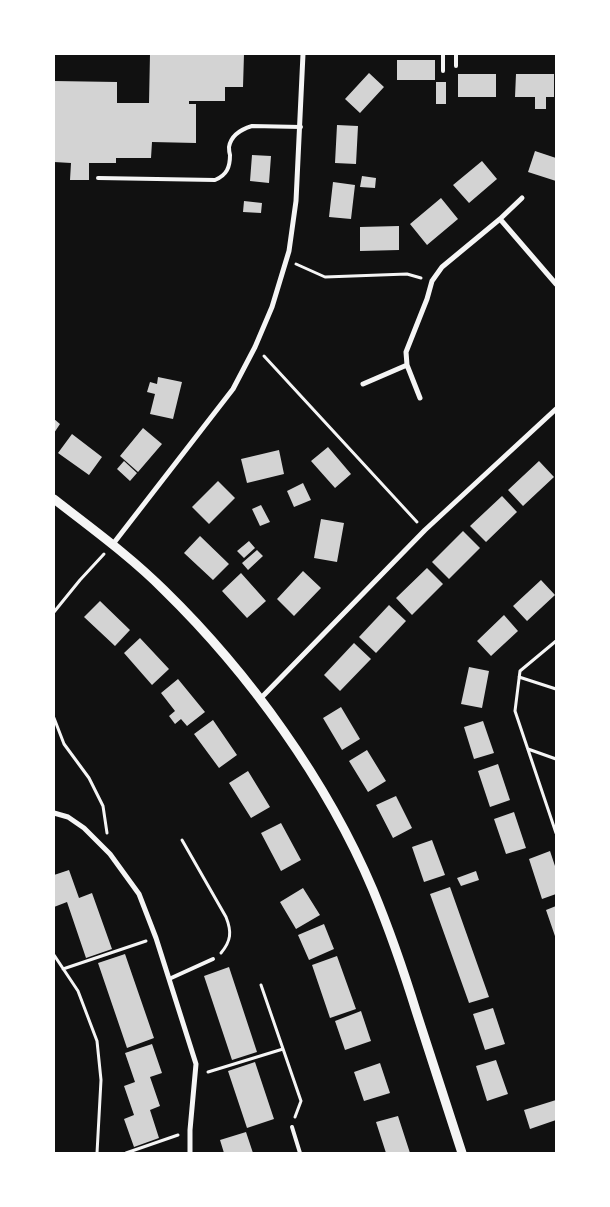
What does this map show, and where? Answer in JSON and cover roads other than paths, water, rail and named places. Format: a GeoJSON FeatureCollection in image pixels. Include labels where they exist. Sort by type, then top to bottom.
{"type":"FeatureCollection","features":[{"type":"Feature","properties":{"kind":"street"},"geometry":{"type":"LineString","coordinates":[[113,544],[233,390],[255,347],[272,307],[289,251],[296,201],[303,54]]}},
{"type":"Feature","properties":{"kind":"street"},"geometry":{"type":"LineString","coordinates":[[420,398],[407,365],[406,352],[432,281],[442,267],[500,220],[522,198]]}},
{"type":"Feature","properties":{"kind":"street"},"geometry":{"type":"LineString","coordinates":[[500,220],[556,284]]}},
{"type":"Feature","properties":{"kind":"street"},"geometry":{"type":"LineString","coordinates":[[363,384],[407,365]]}},
{"type":"Feature","properties":{"kind":"street"},"geometry":{"type":"LineString","coordinates":[[261,698],[425,530],[556,409]]}},
{"type":"Feature","properties":{"kind":"street"},"geometry":{"type":"LineString","coordinates":[[54,499],[113,544],[164,589],[261,698],[301,757],[353,845],[373,890],[394,943],[462,1153]]}},
{"type":"Feature","properties":{"kind":"street"},"geometry":{"type":"LineString","coordinates":[[54,813],[68,817],[84,828],[110,854],[139,894],[156,938],[196,1064],[190,1130],[190,1153]]}},
{"type":"Feature","properties":{"kind":"lane"},"geometry":{"type":"LineString","coordinates":[[443,71],[444,54]]}},
{"type":"Feature","properties":{"kind":"lane"},"geometry":{"type":"LineString","coordinates":[[456,54],[456,66]]}},
{"type":"Feature","properties":{"kind":"lane"},"geometry":{"type":"LineString","coordinates":[[98,178],[215,180],[221,178],[229,168],[229,146],[232,139],[244,129],[252,126],[301,126]]}},
{"type":"Feature","properties":{"kind":"lane"},"geometry":{"type":"LineString","coordinates":[[169,979],[213,959]]}},
{"type":"Feature","properties":{"kind":"lane"},"geometry":{"type":"LineString","coordinates":[[292,1127],[300,1153]]}}]}
